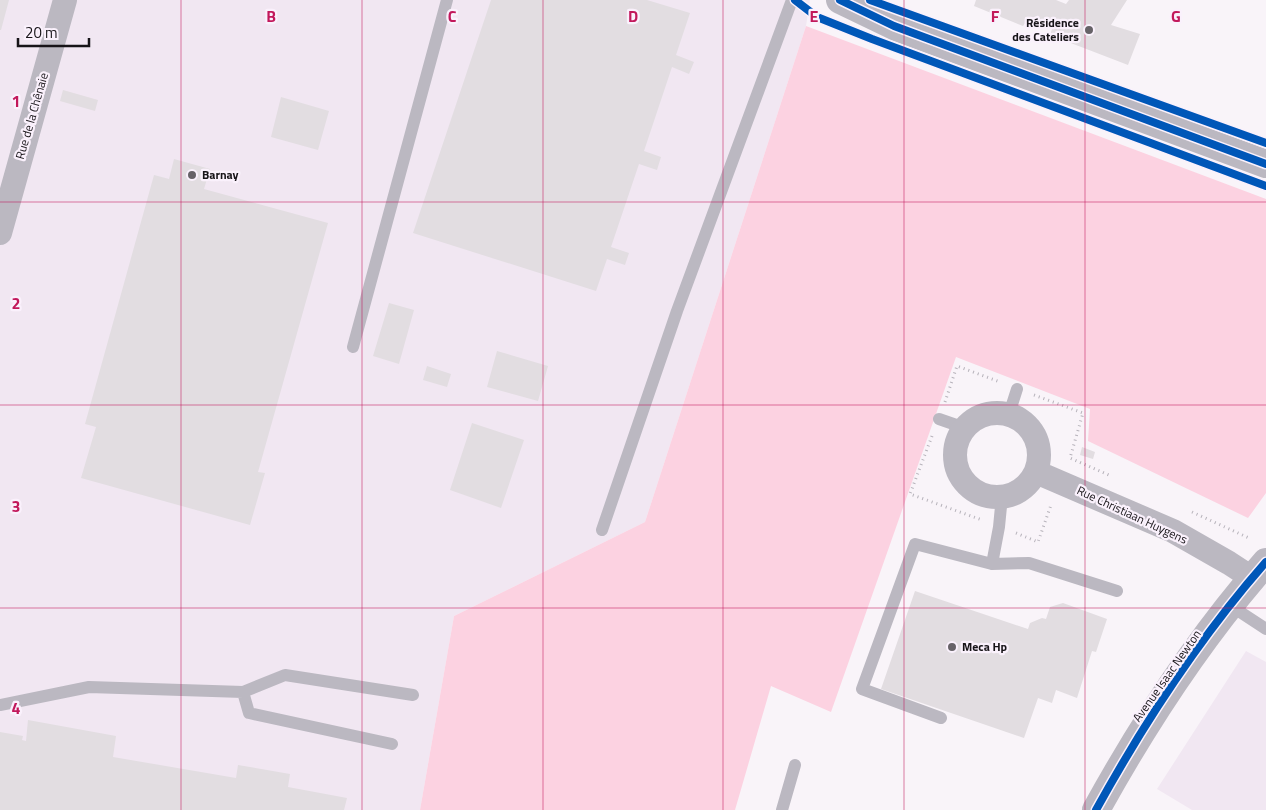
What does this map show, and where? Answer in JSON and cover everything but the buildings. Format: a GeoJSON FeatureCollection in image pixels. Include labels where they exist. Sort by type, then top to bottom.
{"type":"FeatureCollection","features":[{"type":"Feature","properties":{"kind":"street","name":"Rue de la Chênaie"},"geometry":{"type":"LineString","coordinates":[[0,233],[65,0]]}},
{"type":"Feature","properties":{"kind":"street"},"geometry":{"type":"LineString","coordinates":[[840,0],[894,26],[1266,164]]}},
{"type":"Feature","properties":{"kind":"street"},"geometry":{"type":"LineString","coordinates":[[1009,414],[1020,419],[1029,427],[1035,437],[1039,448],[1036,472],[1022,488],[1002,496],[980,493],[970,487],[958,469],[955,458],[959,437],[974,420],[985,415],[1009,414]]}},
{"type":"Feature","properties":{"kind":"street","name":"Rue Christiaan Huygens"},"geometry":{"type":"LineString","coordinates":[[1036,472],[1173,531],[1229,563],[1259,570]]}},
{"type":"Feature","properties":{"kind":"street","name":"Avenue Isaac Newton"},"geometry":{"type":"LineString","coordinates":[[1096,810],[1145,727],[1198,649],[1259,570]]}},
{"type":"Feature","properties":{"kind":"lane"},"geometry":{"type":"LineString","coordinates":[[353,347],[447,0]]}},
{"type":"Feature","properties":{"kind":"lane"},"geometry":{"type":"LineString","coordinates":[[602,530],[677,311],[792,0]]}},
{"type":"Feature","properties":{"kind":"lane"},"geometry":{"type":"LineString","coordinates":[[1009,414],[1017,388]]}},
{"type":"Feature","properties":{"kind":"lane"},"geometry":{"type":"LineString","coordinates":[[939,419],[965,428]]}},
{"type":"Feature","properties":{"kind":"lane"},"geometry":{"type":"LineString","coordinates":[[992,564],[999,527],[1002,496]]}},
{"type":"Feature","properties":{"kind":"lane"},"geometry":{"type":"LineString","coordinates":[[941,718],[862,689],[915,544],[992,564],[1029,563],[1117,591]]}},
{"type":"Feature","properties":{"kind":"lane"},"geometry":{"type":"LineString","coordinates":[[1231,606],[1266,629]]}},
{"type":"Feature","properties":{"kind":"lane"},"geometry":{"type":"LineString","coordinates":[[0,705],[89,687],[242,692],[285,675],[414,695]]}},
{"type":"Feature","properties":{"kind":"lane"},"geometry":{"type":"LineString","coordinates":[[242,692],[249,713],[392,744]]}},
{"type":"Feature","properties":{"kind":"lane"},"geometry":{"type":"LineString","coordinates":[[782,810],[795,765]]}},
{"type":"Feature","properties":{"kind":"path"},"geometry":{"type":"LineString","coordinates":[[1059,482],[1038,542],[910,494],[957,366],[1084,413],[1070,458],[1115,478]]}},
{"type":"Feature","properties":{"kind":"path"},"geometry":{"type":"LineString","coordinates":[[1186,510],[1249,538]]}},
{"type":"Feature","properties":{"kind":"shaded area"},"geometry":{"type":"Polygon","coordinates":[[[0,0],[810,0],[806,26],[645,522],[454,616],[420,810],[0,810],[0,0]]]}},
{"type":"Feature","properties":{"kind":"shaded area"},"geometry":{"type":"Polygon","coordinates":[[[806,26],[1266,199],[1266,493],[1248,518],[1088,441],[1090,409],[956,357],[831,712],[771,686],[735,810],[420,810],[454,616],[645,522],[806,26]]]}},
{"type":"Feature","properties":{"kind":"shaded area"},"geometry":{"type":"Polygon","coordinates":[[[1246,651],[1266,662],[1266,810],[1192,810],[1157,789],[1246,651]]]}},
{"type":"Feature","properties":{"kind":"cycle path"},"geometry":{"type":"LineString","coordinates":[[795,0],[817,17],[872,39],[1266,186]]}},
{"type":"Feature","properties":{"kind":"cycle path"},"geometry":{"type":"LineString","coordinates":[[840,0],[894,26],[1266,164]]}},
{"type":"Feature","properties":{"kind":"cycle path"},"geometry":{"type":"LineString","coordinates":[[870,0],[1266,143]]}},
{"type":"Feature","properties":{"kind":"cycle path"},"geometry":{"type":"LineString","coordinates":[[1096,810],[1114,777],[1174,682],[1218,620],[1266,562]]}},
{"type":"Feature","properties":{"kind":"place","name":"Résidence des Cateliers"},"geometry":{"type":"Point","coordinates":[1089,30]}},
{"type":"Feature","properties":{"kind":"place","name":"Barnay"},"geometry":{"type":"Point","coordinates":[192,175]}},
{"type":"Feature","properties":{"kind":"place","name":"Meca Hp"},"geometry":{"type":"Point","coordinates":[952,647]}}]}
